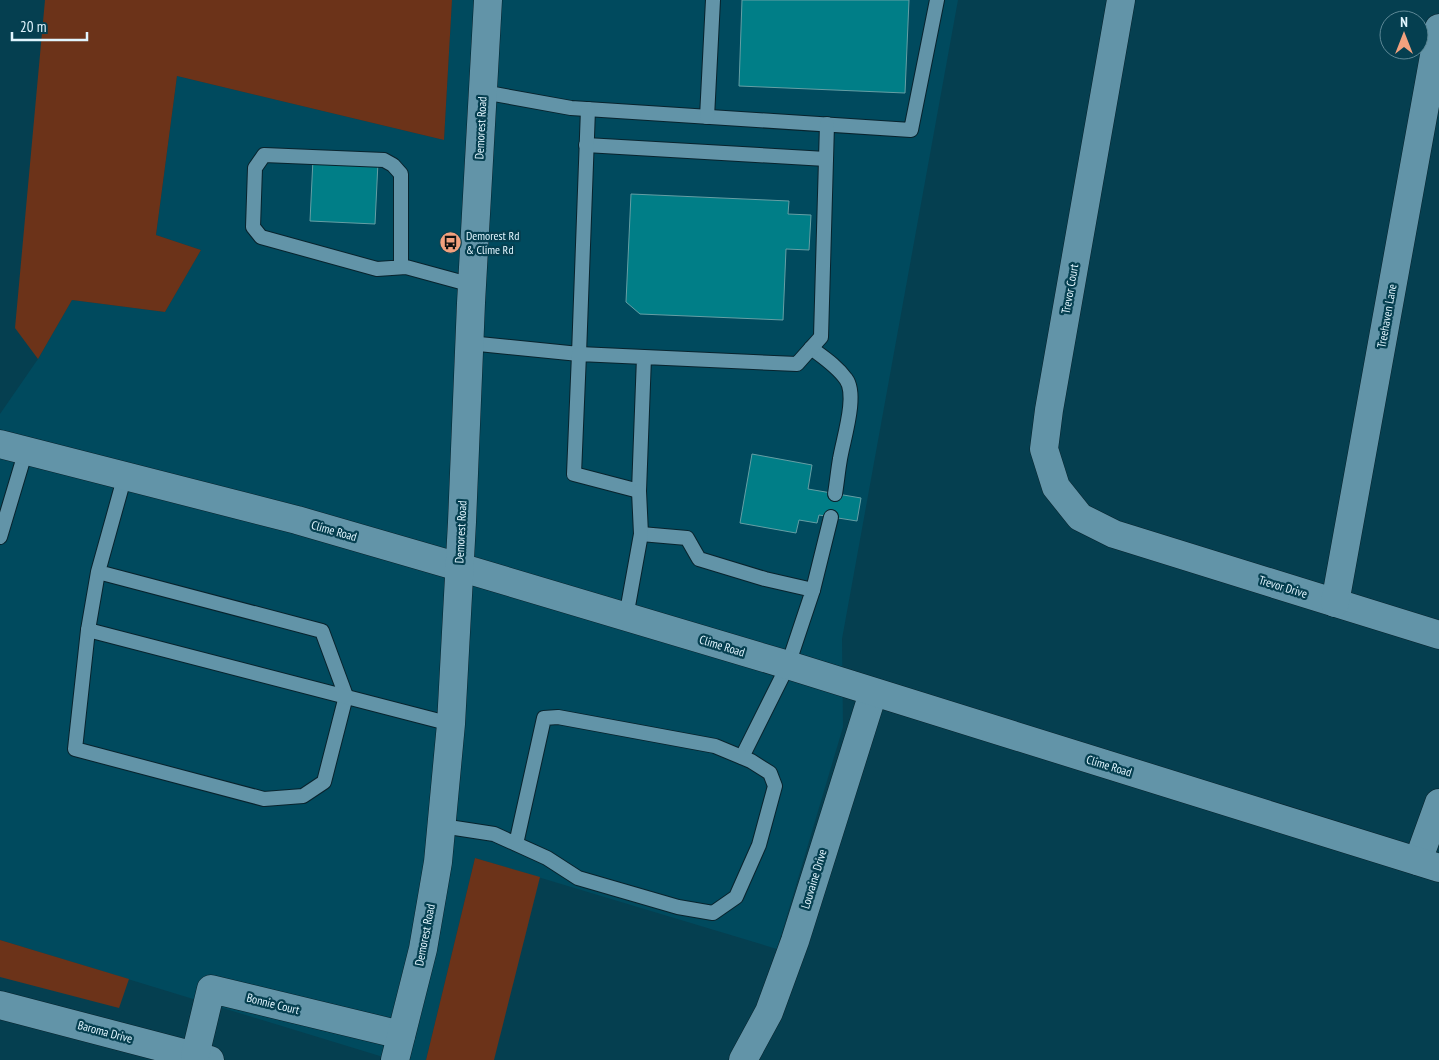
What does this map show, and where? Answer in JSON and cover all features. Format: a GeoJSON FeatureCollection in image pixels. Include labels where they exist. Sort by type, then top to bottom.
{"type":"FeatureCollection","features":[{"type":"Feature","properties":{"kind":"street","name":"Demorest Road"},"geometry":{"type":"LineString","coordinates":[[398,1048],[423,949],[438,862],[451,724],[488,0]]}},
{"type":"Feature","properties":{"kind":"street","name":"Trevor Court"},"geometry":{"type":"LineString","coordinates":[[1121,0],[1049,410],[1044,449],[1056,487],[1080,517],[1128,539]]}},
{"type":"Feature","properties":{"kind":"street","name":"Treehaven Lane"},"geometry":{"type":"LineString","coordinates":[[1335,603],[1439,28]]}},
{"type":"Feature","properties":{"kind":"street","name":"Clime Road"},"geometry":{"type":"LineString","coordinates":[[0,444],[297,520],[460,566],[626,618],[788,665],[873,693],[1429,864]]}},
{"type":"Feature","properties":{"kind":"street","name":"Trevor Drive"},"geometry":{"type":"LineString","coordinates":[[1128,539],[1439,635]]}},
{"type":"Feature","properties":{"kind":"street","name":"Louvaine Drive"},"geometry":{"type":"LineString","coordinates":[[743,1060],[769,1012],[795,941],[873,693]]}},
{"type":"Feature","properties":{"kind":"street"},"geometry":{"type":"LineString","coordinates":[[1429,864],[1439,803]]}},
{"type":"Feature","properties":{"kind":"street","name":"Bonnie Court"},"geometry":{"type":"LineString","coordinates":[[202,1058],[211,989],[398,1048]]}},
{"type":"Feature","properties":{"kind":"street","name":"Baroma Drive"},"geometry":{"type":"LineString","coordinates":[[0,1005],[202,1058]]}},
{"type":"Feature","properties":{"kind":"lane"},"geometry":{"type":"LineString","coordinates":[[707,117],[713,0]]}},
{"type":"Feature","properties":{"kind":"lane"},"geometry":{"type":"LineString","coordinates":[[483,92],[571,108],[911,130],[937,0]]}},
{"type":"Feature","properties":{"kind":"lane"},"geometry":{"type":"LineString","coordinates":[[588,109],[574,474],[639,492]]}},
{"type":"Feature","properties":{"kind":"lane"},"geometry":{"type":"LineString","coordinates":[[469,343],[579,354],[797,364],[821,337],[828,124]]}},
{"type":"Feature","properties":{"kind":"lane"},"geometry":{"type":"LineString","coordinates":[[586,145],[826,159]]}},
{"type":"Feature","properties":{"kind":"lane"},"geometry":{"type":"LineString","coordinates":[[401,267],[401,174],[393,165],[384,160],[264,155],[255,168],[253,227],[261,236],[377,269],[406,267],[472,286]]}},
{"type":"Feature","properties":{"kind":"lane"},"geometry":{"type":"LineString","coordinates":[[811,348],[830,361],[848,380],[850,401],[848,430],[840,457],[835,494]]}},
{"type":"Feature","properties":{"kind":"lane"},"geometry":{"type":"LineString","coordinates":[[626,618],[641,534],[639,492],[644,357]]}},
{"type":"Feature","properties":{"kind":"lane"},"geometry":{"type":"LineString","coordinates":[[0,536],[26,450]]}},
{"type":"Feature","properties":{"kind":"lane"},"geometry":{"type":"LineString","coordinates":[[98,572],[322,631],[346,696],[324,782],[303,796],[264,799],[75,749],[88,630],[98,572],[125,475]]}},
{"type":"Feature","properties":{"kind":"lane"},"geometry":{"type":"LineString","coordinates":[[742,757],[788,665],[813,590],[831,517]]}},
{"type":"Feature","properties":{"kind":"lane"},"geometry":{"type":"LineString","coordinates":[[641,534],[687,538],[698,559],[813,590]]}},
{"type":"Feature","properties":{"kind":"lane"},"geometry":{"type":"LineString","coordinates":[[88,630],[451,724]]}},
{"type":"Feature","properties":{"kind":"lane"},"geometry":{"type":"LineString","coordinates":[[442,826],[494,834],[516,844],[547,858],[578,878],[678,907],[712,913],[736,897],[759,846],[775,786],[770,773],[742,757],[715,746],[558,717],[544,718],[516,844]]}},
{"type":"Feature","properties":{"kind":"shaded area"},"geometry":{"type":"Polygon","coordinates":[[[45,0],[452,0],[444,140],[177,76],[156,235],[201,250],[165,312],[72,300],[38,359],[15,328],[45,0]]]}},
{"type":"Feature","properties":{"kind":"shaded area"},"geometry":{"type":"Polygon","coordinates":[[[452,0],[958,0],[842,639],[843,727],[777,949],[475,858],[426,1060],[393,1060],[0,940],[0,414],[38,359],[72,300],[165,312],[201,250],[156,235],[177,76],[444,140],[452,0]]]}},
{"type":"Feature","properties":{"kind":"shaded area"},"geometry":{"type":"Polygon","coordinates":[[[475,858],[540,877],[494,1060],[426,1060],[475,858]]]}},
{"type":"Feature","properties":{"kind":"shaded area"},"geometry":{"type":"Polygon","coordinates":[[[0,940],[129,979],[119,1008],[0,977],[0,940]]]}},
{"type":"Feature","properties":{"kind":"building"},"geometry":{"type":"Polygon","coordinates":[[[742,0],[909,0],[905,93],[739,86],[742,0]]]}},
{"type":"Feature","properties":{"kind":"building"},"geometry":{"type":"Polygon","coordinates":[[[313,159],[378,162],[375,224],[310,221],[313,159]]]}},
{"type":"Feature","properties":{"kind":"building"},"geometry":{"type":"Polygon","coordinates":[[[631,194],[789,201],[788,214],[811,215],[809,250],[786,249],[783,320],[640,314],[626,302],[631,194]]]}},
{"type":"Feature","properties":{"kind":"building"},"geometry":{"type":"Polygon","coordinates":[[[752,454],[812,465],[808,489],[861,498],[857,521],[819,515],[817,523],[799,520],[796,533],[740,523],[752,454]]]}},
{"type":"Feature","properties":{"kind":"place","name":"Demorest Rd & Clime Rd"},"geometry":{"type":"Point","coordinates":[450,243]}}]}
